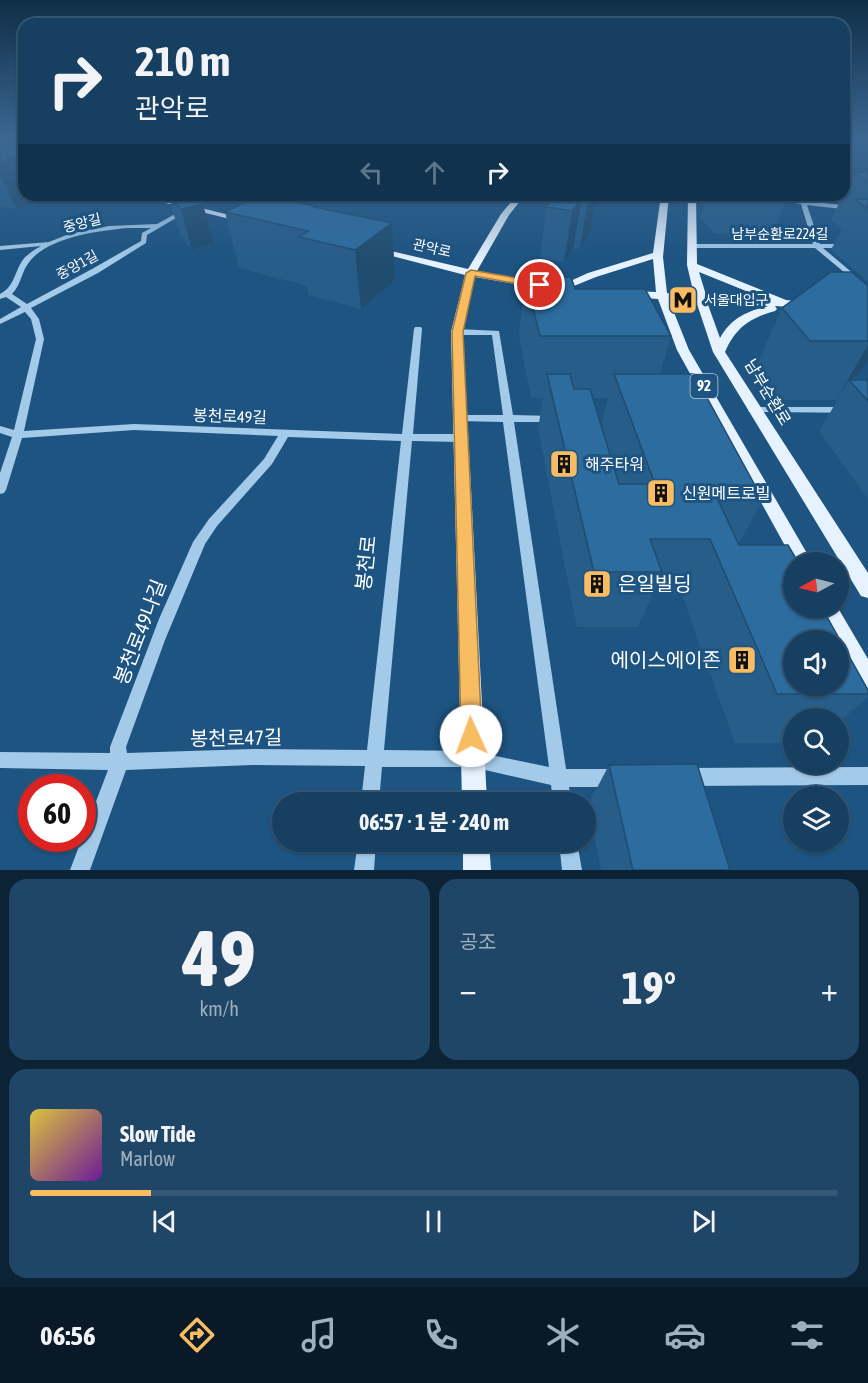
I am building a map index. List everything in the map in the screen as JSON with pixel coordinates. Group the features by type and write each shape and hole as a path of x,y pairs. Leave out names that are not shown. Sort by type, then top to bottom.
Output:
{"main road":[{"path":"164,201 262,224"},
{"path":"474,792 459,438 457,332 471,273 505,214 516,201"},
{"name":"92","path":"664,201 657,255 661,297 683,350 719,421 797,552"},
{"name":"남부순환로","path":"692,201 692,265 700,300 719,352 753,410 868,590"},
{"name":"관악로","path":"366,248 471,273 560,288"},
{"path":"560,288 657,255"},
{"path":"692,265 729,283 757,291 789,306"},
{"path":"560,288 578,293"},
{"path":"616,293 789,306 812,305"},
{"path":"719,352 726,333 739,322 756,313 789,306"},
{"path":"667,339 683,350"},
{"path":"834,618 868,680"},
{"path":"476,852 477,870"}],"street":[{"path":"803,201 817,246 868,290"},
{"path":"814,201 868,210"},
{"name":"중앙길","path":"4,296 17,284 29,256 56,242 101,230 138,225 158,226 191,207"},
{"name":"중앙1길","path":"0,322 95,272 144,242 144,234 158,226"},
{"path":"0,248 56,242"},
{"name":"남부순환로224길","path":"692,246 868,246"},
{"path":"0,490 18,435 40,339 35,319 26,307 4,296"},
{"name":"봉천로","path":"371,792 418,329"},
{"path":"457,332 496,333 561,792"},
{"path":"753,410 868,410"},
{"path":"459,418 565,419"},
{"name":"봉천로49길","path":"0,429 18,435 134,427 459,438"},
{"name":"봉천로49나길","path":"80,870 120,762 118,747 175,596 202,537 229,505 263,471 278,450 285,433"},
{"name":"봉천로47길","path":"0,760 120,762 252,757 472,759"},
{"path":"472,759 559,778 630,778"},
{"path":"666,777 868,776"},
{"path":"364,870 366,852"},
{"path":"569,852 572,870"}],"building":[{"path":"868,199 868,208 855,200"},
{"path":"174,201 202,201 203,204 181,209"},
{"path":"248,201 290,201 392,223 355,250 299,237 308,231 225,212"},
{"path":"551,201 580,201 572,211 546,207"},
{"path":"831,272 852,272 868,286 868,341 810,341 782,308"},
{"path":"525,277 571,277 575,289 645,289 671,336 540,336"},
{"path":"547,374 570,374 574,389 590,389 619,484 655,484 614,374 694,374 763,500 718,500 739,545 788,545 792,552 783,552 783,618 828,618 834,630 783,630 783,694 777,694 710,539 650,539 662,572 594,572"},
{"path":"849,380 868,380 868,401"},
{"path":"849,656 868,690 868,694 849,694"},
{"path":"697,764 730,870 633,870 609,765"}],"place":[{"name":"서울대입구","path":"683,300"},
{"name":"해주타워","path":"564,464"},
{"name":"신원메트로빌","path":"661,493"},
{"name":"은일빌딩","path":"597,584"},
{"name":"에이스에이존","path":"742,660"}],"route":[{"path":"471,736 457,332 471,273 540,285"}]}
